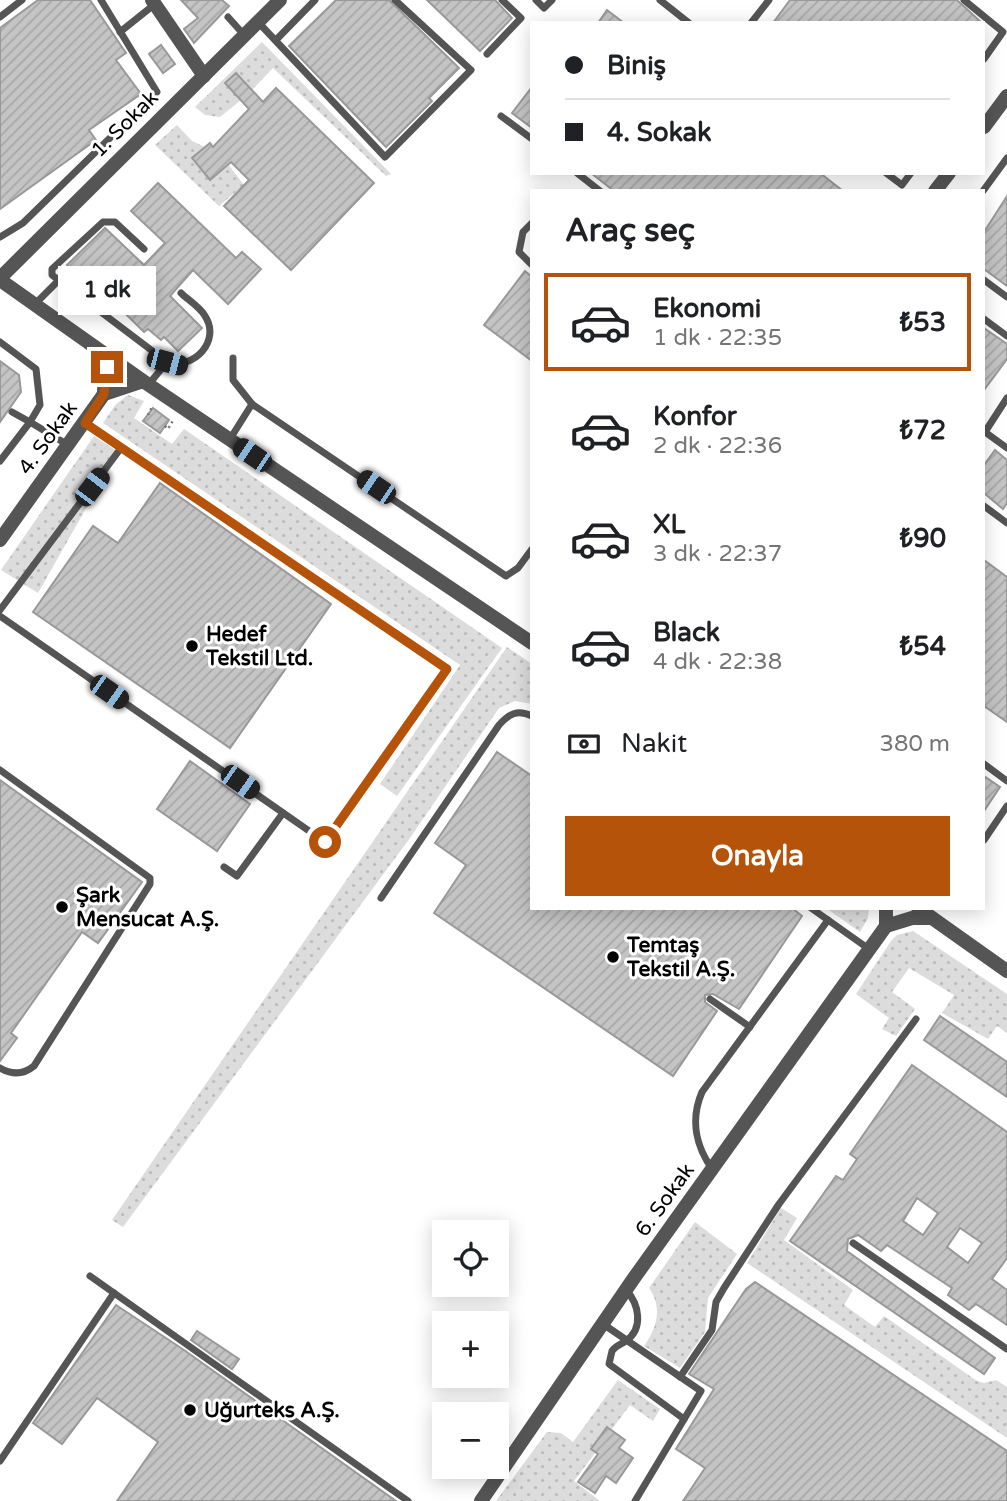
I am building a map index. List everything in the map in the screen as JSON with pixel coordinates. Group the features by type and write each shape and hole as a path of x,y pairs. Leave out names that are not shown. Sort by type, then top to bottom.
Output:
{"street":[{"name":"1. Sokak","path":"0,279 279,0"},
{"path":"154,2 204,76"},
{"path":"985,126 1007,96"},
{"path":"0,279 105,355 530,642"},
{"path":"105,355 104,394 146,383"},
{"name":"4. Sokak","path":"0,540 104,394"},
{"path":"886,910 886,926 935,913 1007,971"},
{"name":"6. Sokak","path":"481,1501 626,1290 886,926"}],"lane":[{"path":"0,17 22,0"},
{"path":"0,237 23,223 156,92 101,0"},
{"path":"276,40 315,0"},
{"path":"258,22 385,157 471,70 395,0"},
{"path":"487,54 521,18 502,0"},
{"path":"537,0 544,8 552,0"},
{"path":"660,0 686,21"},
{"path":"753,21 769,0"},
{"path":"964,0 1003,32 985,58"},
{"path":"120,32 154,2"},
{"path":"228,17 245,36"},
{"path":"500,116 530,138"},
{"path":"984,189 1007,158"},
{"path":"580,175 597,189"},
{"path":"889,175 902,185 910,175"},
{"path":"144,249 115,222 103,222 52,270 58,281 167,362 180,366 191,363 207,343 206,316 181,293"},
{"path":"530,226 519,243 519,251 530,263"},
{"path":"34,304 58,281"},
{"path":"985,281 1007,297"},
{"path":"985,321 1007,336"},
{"path":"0,342 36,369 40,405 0,461"},
{"path":"233,358 233,380 252,404 506,576 518,568 530,552"},
{"path":"146,383 167,362"},
{"path":"1007,398 985,432 1007,448"},
{"path":"230,439 252,404"},
{"path":"12,412 68,445"},
{"path":"0,616 325,842 447,669 85,423"},
{"path":"1,606 121,448"},
{"path":"985,507 1006,520"},
{"path":"381,898 499,725 509,715 518,711 530,715"},
{"path":"985,766 1007,781"},
{"path":"0,770 150,878 150,884 34,1066 26,1072 17,1073 0,1068"},
{"path":"985,839 1007,806"},
{"path":"224,867 237,876 283,813"},
{"path":"814,910 869,948"},
{"path":"713,1170 698,1148 698,1101 828,920"},
{"path":"710,999 750,1027"},
{"path":"680,1377 712,1330 716,1302 772,1215 916,1019"},
{"path":"853,1243 1007,1349"},
{"path":"90,1276 408,1501"},
{"path":"626,1290 637,1304 639,1318 627,1341 612,1351 609,1364 684,1419"},
{"path":"0,1461 114,1293"},
{"path":"603,1324 701,1391 635,1501"}],"path":[{"path":"148,415 151,407"},
{"path":"165,426 168,429 172,422"}],"shaded area":[{"path":"262,42 391,174 386,176 273,68 252,90 235,73 225,83 241,100 220,117 205,115 195,107"},
{"path":"177,125 192,141 205,147 192,158 210,179 228,164 244,185 219,206 155,145"},
{"path":"128,395 144,401 134,418 172,444 184,429 502,648 397,796 380,784 460,665 103,423 116,404"},
{"path":"94,436 118,452 38,593 1,570"},
{"path":"507,647 530,663 530,704 515,701 499,708 410,838 123,1227 112,1220"},
{"path":"829,910 869,910 868,918 860,932"},
{"path":"913,931 1007,994 1007,1033 997,1026 988,1039 942,1013 954,995 909,968 892,992 915,1009 896,1036 882,1029 889,1018 856,994 891,941 897,935"},
{"path":"781,1208 797,1218 784,1240 853,1290 844,1305 875,1327 884,1316 977,1381 984,1383 996,1380 1007,1387 1007,1438 747,1263"},
{"path":"695,1222 737,1254 708,1298 705,1332 680,1368 644,1346 657,1318 656,1303 649,1288"},
{"path":"618,1380 660,1409 653,1421 630,1405 612,1429 607,1426 591,1449 595,1453 574,1481 600,1501 496,1501 547,1432 561,1433 573,1442"}],"building":[{"path":"38,0 90,0 126,53 116,60 141,94 89,130 96,140 0,209 0,28"},
{"path":"181,0 222,0 229,6 194,43 184,29 198,18"},
{"path":"336,0 389,0 459,68 429,98 432,101 386,147 289,46"},
{"path":"427,0 495,0 512,18 480,51"},
{"path":"790,0 957,0 980,21 774,21"},
{"path":"607,10 621,21 599,21"},
{"path":"161,45 175,64 163,73 149,54"},
{"path":"236,73 263,102 276,88 374,183 291,270 224,206 249,180 231,162 210,180 192,158 210,143 213,147 249,109 225,83"},
{"path":"530,90 530,126 512,113"},
{"path":"594,175 823,175 840,189 611,189"},
{"path":"158,183 236,258 242,252 261,269 228,304 193,270 170,296 202,328 178,351 164,337 161,340 148,329 144,332 93,282 90,286 67,265 105,228 144,265 165,243 131,211"},
{"path":"1007,196 1007,286 985,270 985,230"},
{"path":"525,271 530,275 530,360 484,325"},
{"path":"985,329 1007,344 1007,359 985,389"},
{"path":"0,361 19,375 21,392 0,422"},
{"path":"153,408 169,420 160,433 143,421"},
{"path":"995,450 1007,460 1007,503 1003,509 985,494 985,464"},
{"name":"Hedef Tekstil Ltd.","path":"160,483 331,604 230,748 33,612 93,526 118,543"},
{"path":"985,561 1007,577 1007,722 985,707"},
{"name":"Temtaş Tekstil A.Ş.","path":"497,752 530,775 530,910 794,910 802,916 739,1009 713,994 705,995 705,1002 717,1011 673,1076 434,913 466,865 435,843"},
{"path":"190,761 250,804 217,851 157,809"},
{"path":"985,777 1000,787 985,810"},
{"name":"Şark Mensucat A.Ş.","path":"0,780 142,882 98,943 82,932 11,1033 17,1038 0,1061"},
{"path":"940,1016 1007,1062 1007,1097 924,1040"},
{"path":"912,1065 1007,1132 1007,1258 992,1279 1007,1290 1007,1325 976,1304 969,1310 948,1295 952,1288 887,1245 881,1251 858,1235 848,1239 847,1251 995,1358 984,1374 790,1241 836,1176 843,1180 857,1159 850,1154","holes":["917,1198 938,1213 923,1235 903,1221","960,1228 982,1243 968,1263 947,1247"]},
{"path":"755,1282 1007,1451 1007,1501 683,1501 705,1468 676,1449 714,1389 689,1374 746,1289"},
{"name":"Uğurteks A.Ş.","path":"116,1305 184,1350 396,1501 117,1501 158,1442 97,1398 62,1444 33,1423"},
{"path":"197,1331 239,1359 232,1369 191,1340"},
{"path":"607,1427 625,1440 619,1448 633,1458 616,1483 606,1476 595,1493 578,1482 598,1454 591,1449"}],"place":[{"name":"Hedef Tekstil Ltd.","path":"192,646"},
{"name":"Şark Mensucat A.Ş.","path":"62,907"},
{"name":"Temtaş Tekstil A.Ş.","path":"613,957"},
{"name":"Uğurteks A.Ş.","path":"190,1410"}],"route":[{"path":"107,367 104,394 85,423 447,669 325,842"}]}
